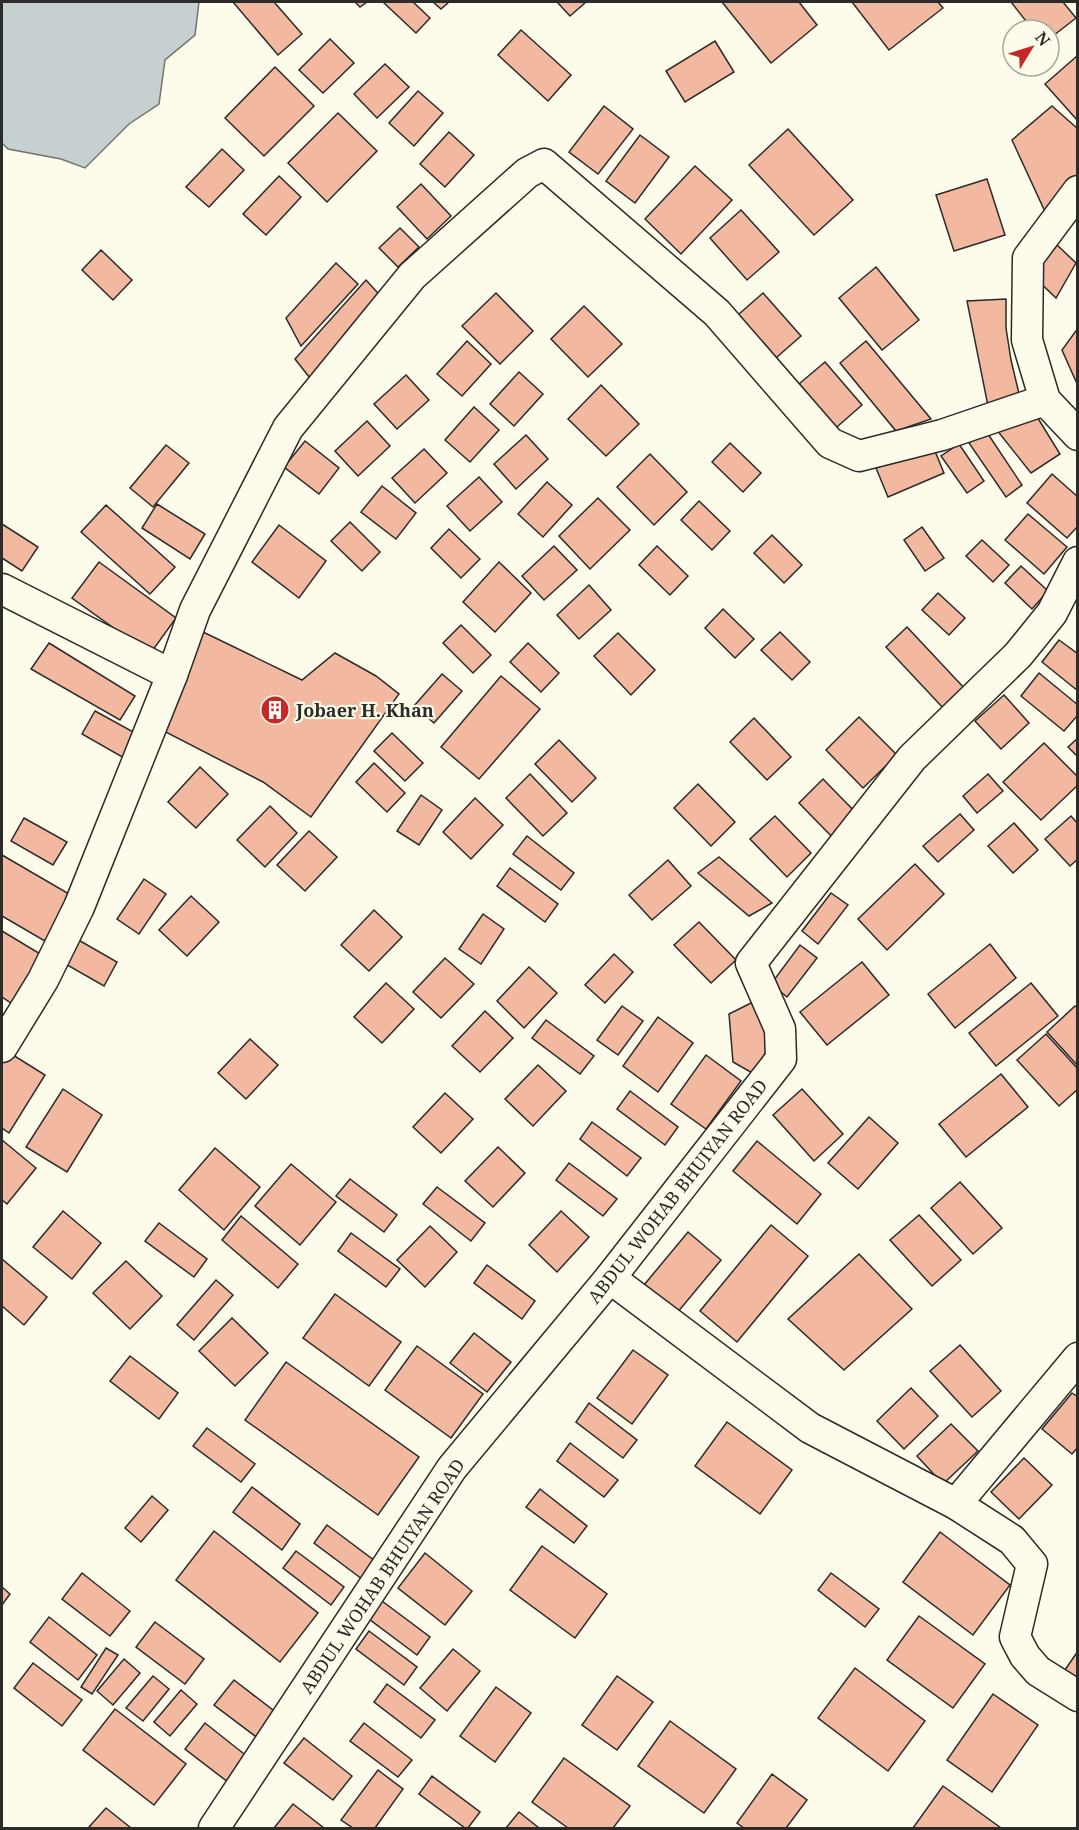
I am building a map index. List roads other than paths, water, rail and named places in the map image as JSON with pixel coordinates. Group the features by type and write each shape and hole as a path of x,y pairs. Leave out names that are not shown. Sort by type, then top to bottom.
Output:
{"street":[{"path":"2,1047 43,980 79,907 172,675 195,610 288,428 412,276 527,173 544,164 717,312 830,443 859,456 942,435 1045,400"},
{"path":"1077,191 1028,258 1027,340 1045,400 1077,435"},
{"name":"ABDUL WOHAB BHUIYAN ROAD","path":"214,1828 452,1468 610,1278 781,1059 780,1029 751,963 912,758 1018,655 1052,613 1077,562"},
{"path":"2,589 172,675"},
{"path":"610,1278 810,1428 956,1504 1012,1540 1032,1564 1015,1637 1024,1656 1038,1671 1077,1696"},
{"path":"956,1504 1077,1358"}],"place":[{"name":"Jobaer H. Khan","path":"275,710"}]}
